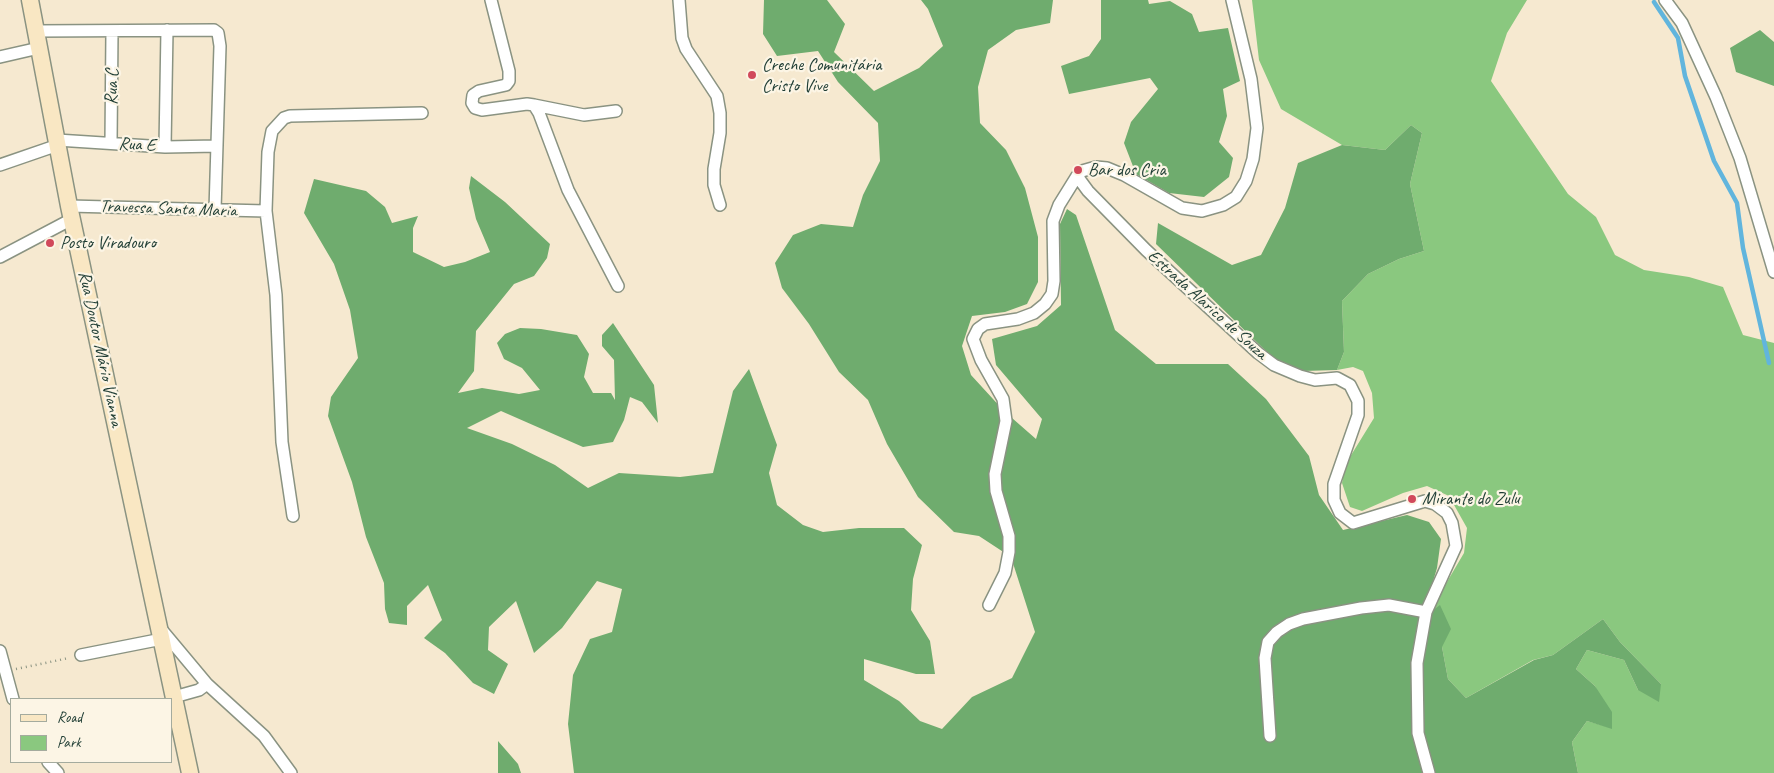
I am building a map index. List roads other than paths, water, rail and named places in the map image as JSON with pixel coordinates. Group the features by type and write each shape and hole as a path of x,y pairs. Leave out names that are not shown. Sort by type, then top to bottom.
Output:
{"main road":[{"name":"Rua Doutor Mário Vianna","path":"30,0 71,212 190,773"}],"street":[{"path":"491,0 509,71 509,81 506,85 479,91 473,95 472,103 476,108 482,110 527,104 584,115 616,112"},
{"path":"679,0 682,38 686,49 717,96 720,113 720,134 714,169 714,185 720,205"},
{"path":"989,605 1005,573 1009,552 1009,536 996,491 995,474 1006,421 1003,399 980,360 973,339 978,329 985,324 1018,319 1034,313 1045,304 1052,294 1054,281 1053,221 1058,205 1082,171 1096,166 1107,168 1124,175 1182,208 1202,210 1223,205 1236,197 1246,181 1253,159 1257,128 1252,87 1232,0"},
{"path":"1665,0 1682,23 1716,96 1740,158 1774,272"},
{"path":"36,30 112,31 193,28 214,30 220,40 215,210"},
{"path":"166,147 167,30"},
{"name":"Rua C","path":"112,31 112,143"},
{"path":"0,57 39,48"},
{"path":"534,105 540,113 568,190 618,286"},
{"path":"293,516 282,442 279,348 266,211 268,152 272,130 284,118 290,116 422,113"},
{"path":"0,165 57,142"},
{"name":"Rua E","path":"57,142 112,143 166,147 216,146"},
{"name":"Estrada Alarico de Souza","path":"1077,176 1088,191 1146,250 1258,353 1274,365 1300,376 1315,380 1337,378 1350,385 1358,401 1358,415 1334,484 1334,500 1340,513 1352,523 1425,501 1435,504 1447,513 1452,523 1456,546 1426,612 1417,663 1418,733 1429,773"},
{"name":"Travessa Santa Maria","path":"71,212 266,211"},
{"path":"0,258 71,212"},
{"path":"1270,736 1264,658 1268,642 1277,632 1289,624 1303,619 1361,608 1389,605 1426,612"},
{"path":"81,656 161,634 207,684 264,736 291,773"},
{"path":"0,651 2,672 13,698"},
{"path":"174,697 199,690 207,684"},
{"path":"49,763 58,773"}],"waterway":[{"path":"1654,2 1678,38 1685,76 1714,161 1737,203 1743,248 1769,363"}],"place":[{"name":"Creche Comunitária Cristo Vive","path":"752,75"},
{"name":"Bar dos Cria","path":"1078,170"},
{"name":"Posto Viradouro","path":"50,243"},
{"name":"Mirante do Zulu","path":"1412,499"}]}
